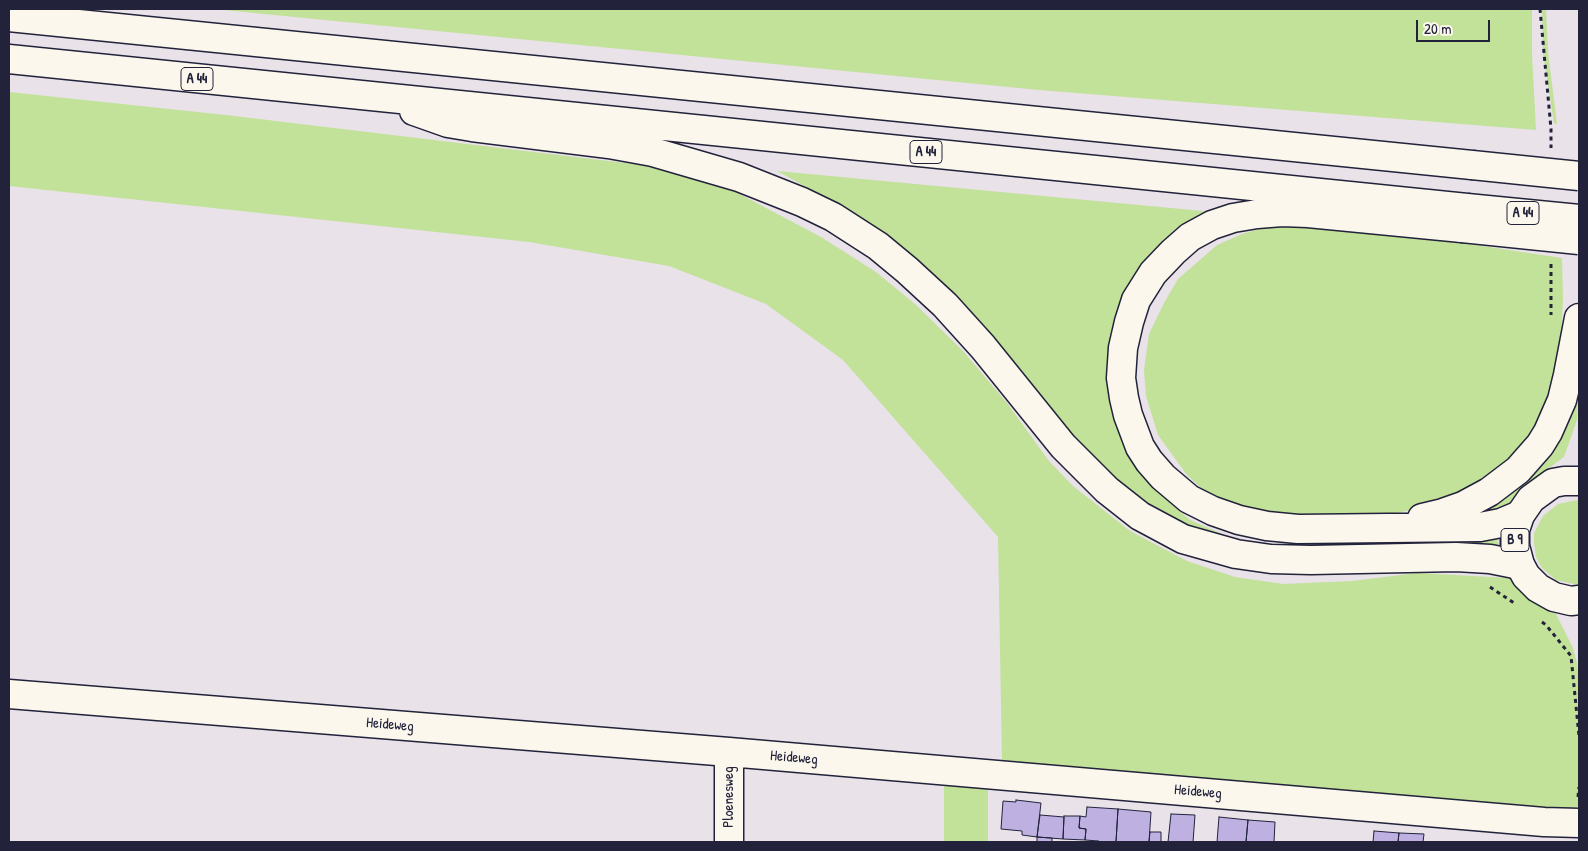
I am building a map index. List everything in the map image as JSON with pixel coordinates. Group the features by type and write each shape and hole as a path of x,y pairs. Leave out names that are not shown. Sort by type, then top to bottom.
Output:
{"main road":[{"path":"9,17 1579,176"},
{"name":"A 44","path":"9,59 386,98 1464,218 1579,219"},
{"path":"386,98 426,116 448,123 609,144 674,157 739,177 802,202 832,217 878,246 940,299 983,347 1063,446 1107,490 1140,516 1183,539 1236,554 1290,560 1480,558 1520,565"},
{"path":"1520,515 1501,523 1480,527 1344,529 1283,528 1254,524 1214,511 1189,499 1163,476 1149,461 1140,447 1128,415 1121,378 1125,337 1132,310 1141,291 1153,273 1190,237 1222,221 1233,218 1257,214 1303,213 1464,218 1579,240"},
{"path":"1344,529 1399,523 1443,513 1463,506 1489,492 1518,470 1540,445 1558,412 1568,376 1579,318"},
{"name":"B 9","path":"1579,481 1564,481 1545,488 1531,500 1520,515 1515,530 1515,546 1520,565 1526,576 1538,588 1554,597 1570,601 1579,600"},
{"name":"Heideweg","path":"9,694 729,752 1534,821 1579,823"},
{"name":"Ploenesweg","path":"729,752 729,842"}],"path":[{"path":"1540,9 1551,148"},
{"path":"1551,254 1551,322"},
{"path":"1480,558 1484,583 1515,604"},
{"path":"1539,620 1546,625 1571,656 1579,736"}],"green space":[{"path":"213,9 1532,9 1536,130 1039,90"},
{"path":"1542,9 1546,9 1548,52 1557,124 1554,123 1543,54"},
{"path":"9,92 226,115 642,165 730,189 821,237 876,272 915,304 963,351 1007,403 1049,461 1073,486 1130,531 1187,561 1235,577 1283,584 1352,581 1417,573 1510,578 1518,581 1554,610 1573,648 1579,678 1579,806 1568,810 1552,811 1002,763 998,537 843,360 766,304 669,266 529,242 9,186"},
{"path":"777,171 1235,214 1188,225 1156,249 1142,269 1124,313 1140,462 1164,498 1190,520 1243,543 1289,548 1205,546 1113,486 926,268 859,216"},
{"path":"1316,225 1416,236 1562,258 1561,346 1553,391 1542,418 1526,446 1493,478 1436,505 1371,518 1288,519 1228,504 1201,488 1187,475 1158,435 1146,396 1144,370 1149,334 1178,279 1217,245 1242,234 1270,226"},
{"path":"1574,396 1578,397 1577,420 1564,457 1505,508 1462,525"},
{"path":"1579,501 1578,585 1556,580 1542,568 1536,557 1534,543 1534,533 1543,516 1558,504"},
{"path":"1496,536 1501,553 1289,548"},
{"path":"944,781 988,785 988,842 944,842"}],"building":[{"path":"1016,800 1041,803 1037,837 1022,835 1022,831 1001,829 1003,801 1016,802"},
{"path":"1087,807 1118,809 1116,842 1085,840 1086,829 1079,828 1080,816 1086,817"},
{"path":"1118,809 1151,812 1149,842 1116,842"},
{"path":"1171,814 1195,815 1193,842 1168,842"},
{"path":"1040,815 1064,817 1063,839 1037,837"},
{"path":"1064,816 1080,816 1079,828 1086,829 1085,840 1063,839"},
{"path":"1219,817 1248,820 1246,842 1217,842"},
{"path":"1248,820 1275,822 1274,842 1246,842"},
{"path":"1374,831 1399,833 1398,842 1373,842"},
{"path":"1150,832 1161,832 1161,842 1149,842"},
{"path":"1399,833 1424,834 1423,842 1398,842"},
{"path":"1037,837 1052,838 1052,842 1037,842"}]}
